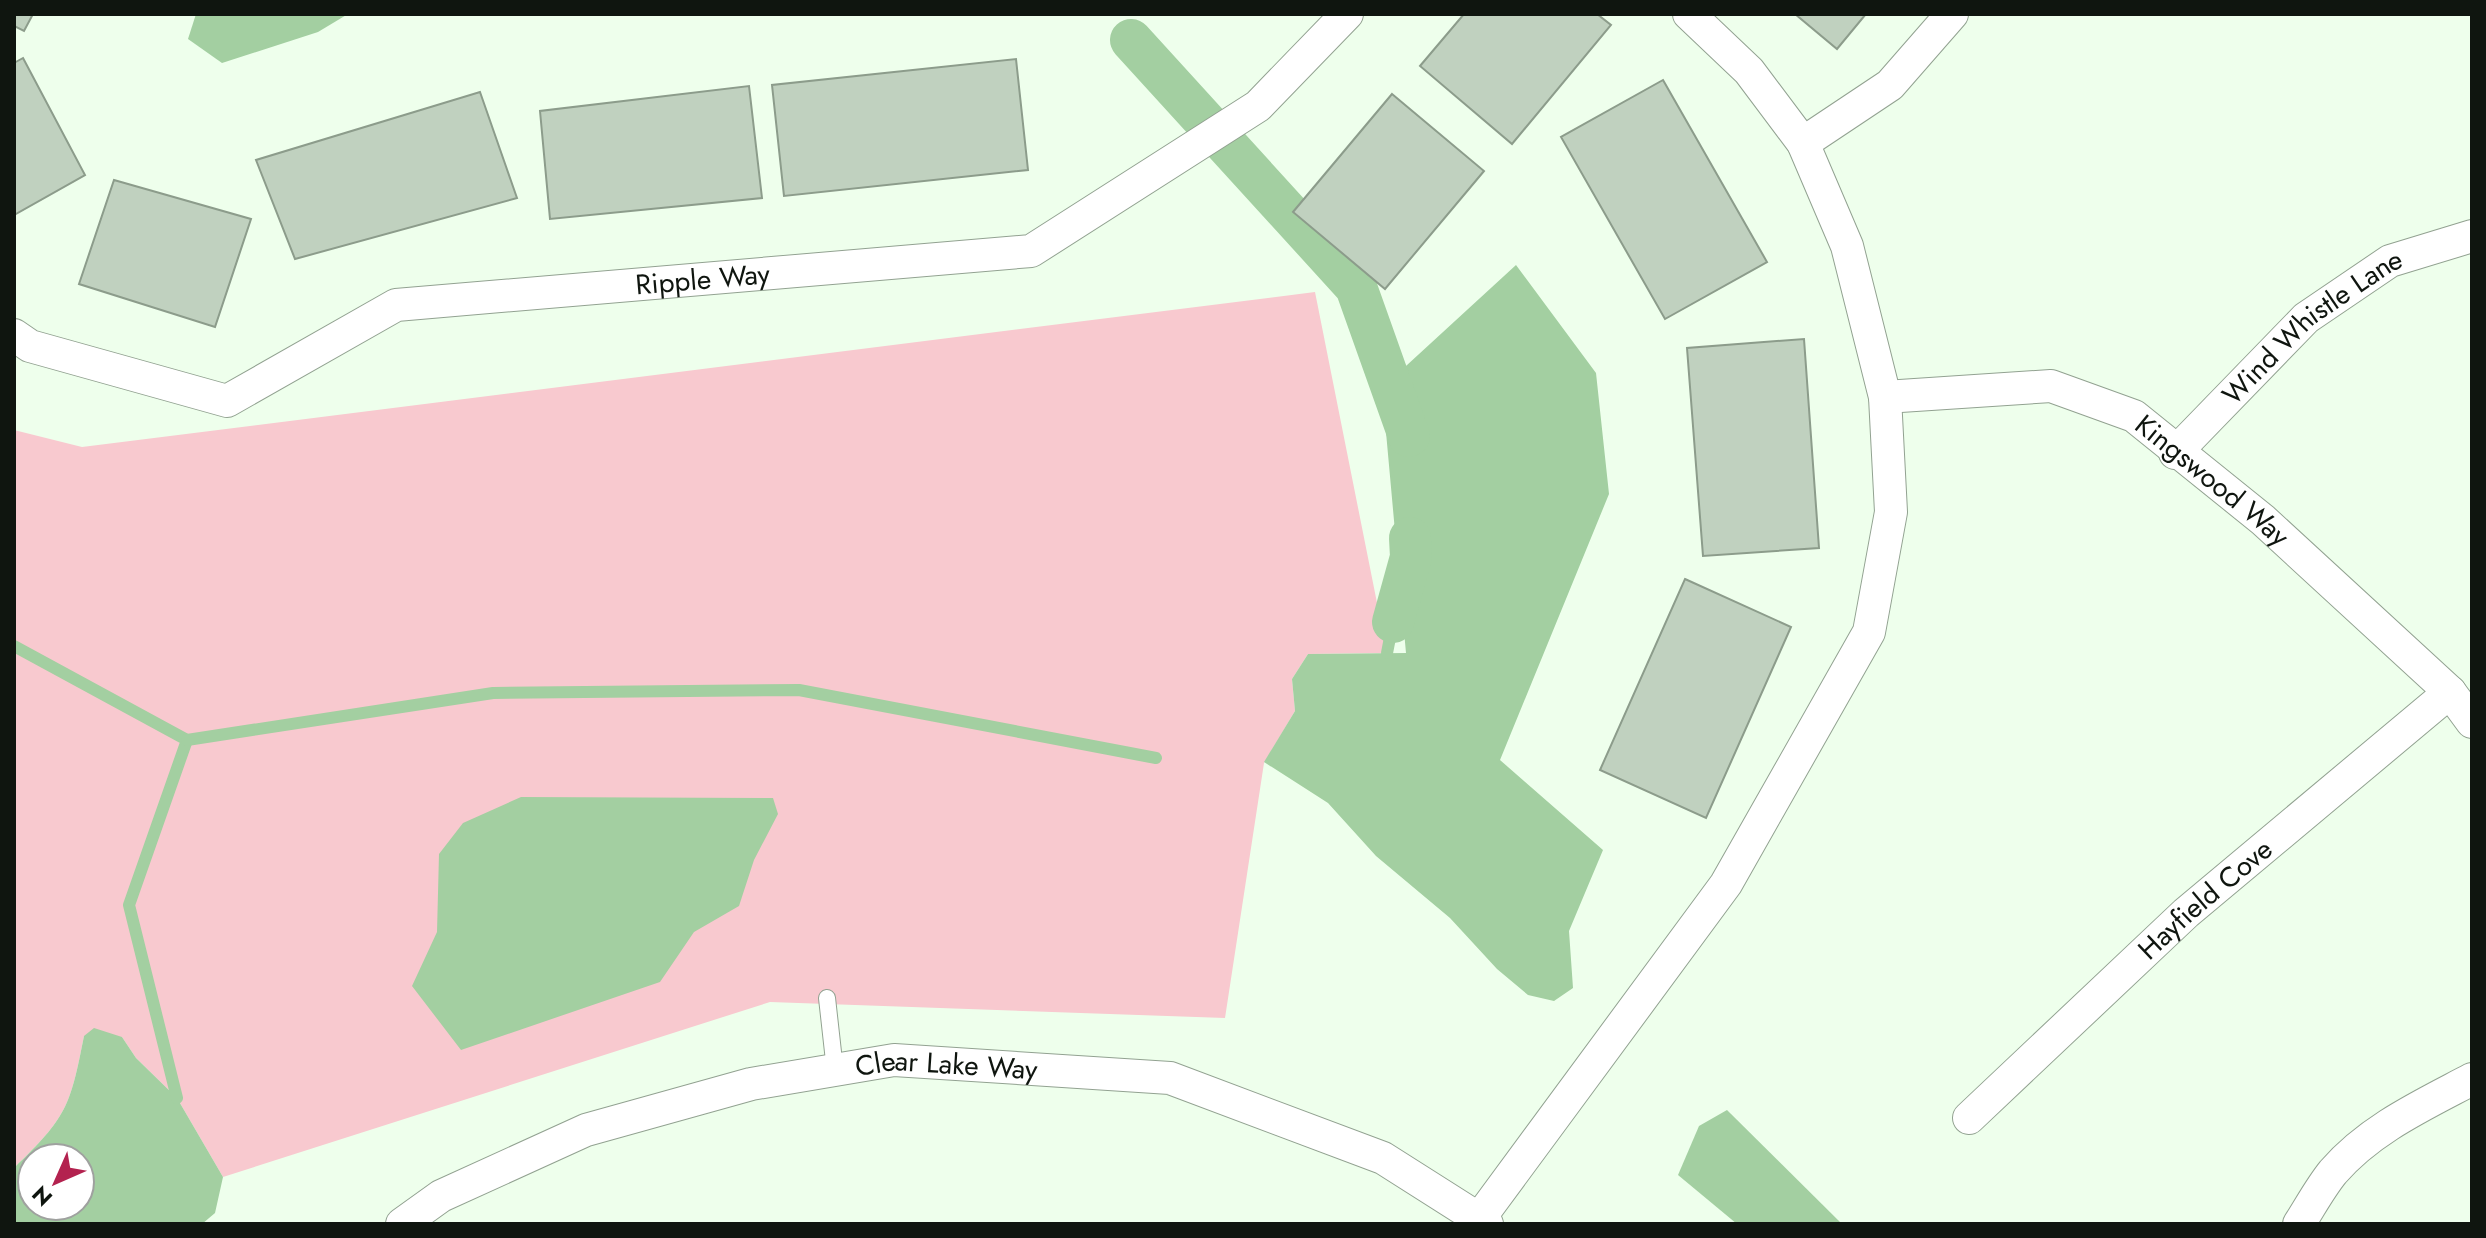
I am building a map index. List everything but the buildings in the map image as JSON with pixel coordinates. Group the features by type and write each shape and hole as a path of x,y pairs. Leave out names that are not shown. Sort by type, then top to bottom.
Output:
{"street":[{"name":"Ripple Way","path":"14,335 30,346 227,401 396,305 1031,251 1258,106 1347,14"},
{"path":"1483,1222 1726,884 1869,632 1891,512 1885,397 1847,246 1803,143 1749,71 1689,14"},
{"path":"1803,143 1890,85 1952,14"},
{"name":"Wind Whistle Lane","path":"2175,453 2306,318 2390,261 2472,236"},
{"name":"Kingswood Way","path":"1885,397 2051,386 2134,416 2175,453 2263,520 2450,692 2472,722"},
{"name":"Hayfield Cove","path":"1969,1118 2186,913 2450,692"},
{"name":"Clear Lake Way","path":"402,1224 441,1196 586,1130 751,1084 894,1060 1170,1078 1383,1158 1483,1222"},
{"path":"2299,1224 2333,1172 2370,1139 2408,1113 2472,1079"}],"lane":[{"path":"827,998 835,1070"}],"shaded area":[{"path":"196,14 348,14 318,32 222,63 188,39"},
{"path":"1516,265 1596,373 1609,494 1500,760 1603,850 1569,931 1573,988 1554,1001 1528,995 1497,969 1450,918 1376,856 1328,803 1264,762 1295,711 1292,679 1308,654 1406,653 1382,388"},
{"path":"1315,292 1387,653 1308,654 1292,679 1295,711 1264,763 1225,1018 770,1002 223,1177 177,1098 136,1058 122,1037 84,1036 75,1079 64,1110 39,1142 16,1142 14,1168 14,430 82,447"},
{"path":"521,797 773,798 778,814 754,860 739,906 694,932 660,982 461,1050 412,986 437,932 439,854 463,823"},
{"path":"94,1028 122,1037 136,1058 177,1098 223,1177 215,1213 202,1224 14,1224 16,1166 16,1222 96,1222 96,1142 39,1142 64,1110 75,1079 84,1036"},
{"path":"1727,1110 1842,1224 1737,1224 1678,1175 1699,1126"}],"waterway":[{"path":"1131,40 1356,287 1409,436"},
{"path":"1393,622 1411,557 1410,538"},
{"path":"1387,653 1393,622"},
{"path":"14,646 187,740 129,905 177,1098"},
{"path":"187,740 493,693 799,690 1156,758"}]}
